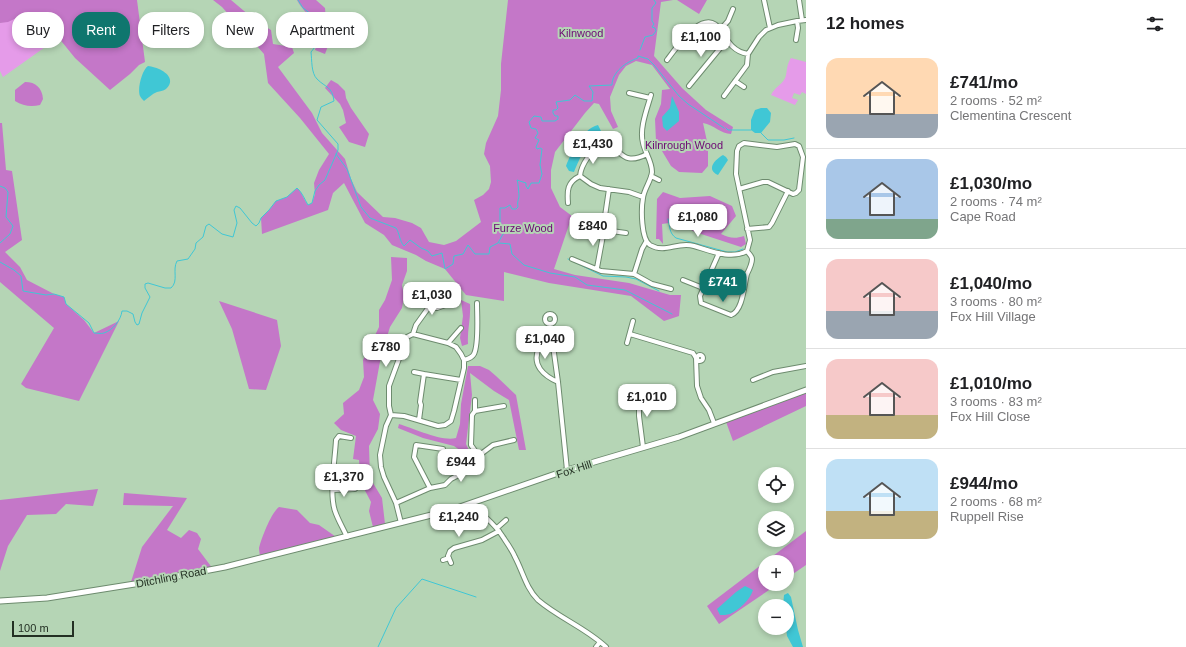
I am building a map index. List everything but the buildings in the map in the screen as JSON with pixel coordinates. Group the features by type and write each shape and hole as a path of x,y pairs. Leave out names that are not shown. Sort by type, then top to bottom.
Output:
{"main road":[{"name":"Fox Hill","path":"339,539 472,503 567,470 679,436 806,390"},
{"name":"Ditchling Road","path":"0,601 47,598 141,583 225,567 339,539"}],"street":[{"path":"764,0 770,28"},
{"path":"724,96 747,65 748,54 759,37 766,30 804,20 799,0"},
{"path":"720,30 728,21 733,9"},
{"path":"796,21 798,28 796,40"},
{"path":"667,60 690,31 706,22 713,23 720,30 726,41 737,51 748,54"},
{"path":"689,86 726,41"},
{"path":"735,81 744,87"},
{"path":"628,93 651,97 642,135 643,143 651,163 651,176 643,198 642,216 644,237 646,242 661,249 688,244 731,255 741,254 747,251 750,240 745,220 736,174 737,151 739,146 744,143 777,147 795,144 799,146 805,156 798,192 793,194 768,182 739,189"},
{"path":"580,176 580,170 596,147 602,144 607,144 624,158 636,159 647,154"},
{"path":"580,176 591,184 600,188 629,192 643,198"},
{"path":"568,203 569,186 573,179 580,176"},
{"path":"651,176 659,180"},
{"path":"604,223 609,189"},
{"path":"747,229 769,227 788,192"},
{"path":"586,228 626,233"},
{"path":"597,268 604,230"},
{"path":"634,274 642,249 646,242"},
{"path":"719,253 700,296 701,303 731,315 734,314 743,296 747,275 752,261 752,257 747,251"},
{"path":"572,259 597,268 601,271 634,274 652,284 671,289"},
{"path":"682,280 703,288"},
{"path":"413,334 416,325 429,307 437,308 451,302"},
{"path":"464,360 470,359 474,354 477,333 477,303"},
{"path":"627,343 633,321"},
{"path":"550,324 558,382 567,470"},
{"path":"448,343 461,328"},
{"path":"391,415 404,416 438,426 445,425 451,420 461,380 464,360 456,347 448,343 413,334 407,337 389,386 389,406 391,415 384,433 380,455 381,467 396,503 400,523"},
{"path":"630,334 700,354 697,355 697,386 701,398 709,410 714,423"},
{"path":"552,335 543,340 538,351 537,360 539,368 547,378 558,382"},
{"path":"693,353 698,361"},
{"path":"753,380 773,372 806,366"},
{"path":"414,372 461,380"},
{"path":"419,420 424,374"},
{"path":"638,390 639,416 643,447"},
{"path":"475,400 472,415 471,444 478,455"},
{"path":"474,411 504,406"},
{"path":"347,536 338,521 334,510 333,490 336,440 339,436 351,438"},
{"path":"396,503 430,488 445,485 451,479 470,469 473,460 493,445 514,440"},
{"path":"430,488 414,457 416,444 443,449"},
{"path":"333,490 355,489"},
{"path":"472,503 498,529 515,557 527,585 533,594 547,606 606,647"},
{"path":"451,563 449,558 450,551 454,548 482,540 498,529 506,520"},
{"path":"443,560 449,558"},
{"path":"596,647 600,642"}],"shaded area":[{"path":"12,19 12,48 44,48 3,77 0,71 0,23"},
{"path":"791,58 806,62 806,94 802,92 800,95 794,93 792,98 798,100 795,105 771,95 784,80"}],"green space":[{"path":"0,0 137,0 139,12 138,48 143,48 145,62 139,65 110,90 75,58 64,44 64,12 12,12 12,20 0,23"},
{"path":"213,0 231,0 245,12 226,12"},
{"path":"297,0 316,0 325,8 325,12 306,12"},
{"path":"508,0 673,0 661,2 654,56 682,88 706,110 733,127 731,134 724,133 703,123 708,146 708,166 702,173 679,172 671,166 656,141 655,119 661,104 662,90 670,89 652,65 636,61 626,66 619,75 610,97 611,111 618,127 613,129 599,104 594,103 555,152 551,170 551,188 560,207 572,216 554,269 575,275 629,283 670,295 681,295 679,316 664,321 631,296 549,283 504,272 504,301 466,295 445,269 392,245 384,235 365,223 344,183 333,193 328,210 262,234 261,218 276,201 287,197 297,188 308,205 312,203 315,194 314,183 319,170 329,154 300,118 268,83 264,54 259,48 268,48 268,28 271,30 273,44 276,44 276,48 292,48 294,53 278,67 312,113 322,133 345,159 357,192 383,217 395,218 412,223 421,228 429,242 444,245 456,241 481,222 474,200 483,195 489,189 491,182 490,166 484,154 486,143 498,116 501,90 501,64"},
{"path":"677,0 707,0 699,14"},
{"path":"316,48 327,48 325,54 315,50"},
{"path":"331,80 345,91 346,98 351,108 369,134 365,147 349,142 339,127 346,123 340,104 325,88"},
{"path":"25,82 35,84 40,89 43,99 40,105 27,106 15,101 15,90"},
{"path":"0,123 2,123 6,170 12,171 22,240 5,252 20,267 27,280 54,294 64,297 66,304 84,320 94,333 119,321 79,401 26,388 21,384 54,328 0,282"},
{"path":"663,192 680,198 710,196 732,206 736,216 721,234 732,238 744,236 746,244 741,247 695,232 676,222 662,224 663,244 659,239 656,239 657,199"},
{"path":"391,257 407,258 407,271 402,285 404,296 402,308 390,327 381,356 373,400 380,414 378,429 369,446 370,478 382,498 385,524 373,527 369,511 371,502 361,483 359,460 353,459 356,436 341,430 334,423 344,414 343,403 359,390 364,377 363,360 379,327 379,310 385,300 392,280"},
{"path":"461,300 470,304 468,344 462,346 460,338 463,316"},
{"path":"219,301 277,320 281,346 266,390 249,389 232,329"},
{"path":"468,366 480,366 489,370 516,395 526,450 519,450 509,400 470,373 472,395 466,444 472,457 468,461 461,451 454,446 423,438 398,428 399,424 443,438 456,438 460,424 461,404"},
{"path":"806,390 806,406 733,441 725,419"},
{"path":"98,489 93,506 66,504 56,514 27,515 8,546 0,571 0,500"},
{"path":"124,493 187,498 167,530 181,538 189,530 197,533 201,539 198,549 213,569 130,585 142,547 173,506 123,505"},
{"path":"279,507 297,510 310,523 319,525 339,539 260,558 259,548 262,538 270,520"},
{"path":"806,531 806,565 794,573 794,555 774,555 785,547 794,547 794,540"},
{"path":"758,567 758,591 768,591 719,624 707,606"}],"water":[{"path":"148,66 162,70 169,76 170,80 166,89 155,93 144,101 139,93 140,84 142,75"},
{"path":"672,96 679,112 679,121 667,131 663,127 662,117 670,108"},
{"path":"767,108 771,113 770,122 761,133 755,133 751,130 751,120 755,110"},
{"path":"598,125 603,135 597,137 588,145 574,172 569,171 566,166 578,142 587,131"},
{"path":"723,155 728,160 718,175 714,173 712,167 717,159"},
{"path":"745,586 753,590 747,601 733,612 720,615 717,609"},
{"path":"788,593 791,599 784,599 784,595"},
{"path":"794,611 803,647 793,647 787,636 794,635"}],"waterway":[{"path":"0,262 21,276 23,291 46,295 54,294 64,297 66,304 89,323 94,333 103,333 110,330 116,324 122,311 127,311 133,314 135,322 137,325 139,324 142,313 150,297 145,288 145,284 148,283 165,288 171,288 175,282 175,268 177,261 188,259 195,249 196,243 203,237 206,226 209,224 222,234 233,237 237,223 234,210 236,206 240,208 256,226 276,201 287,197 297,188 308,205 312,203 315,191 325,180 338,150 338,144 317,120 321,107 334,101 332,92 315,76 312,66 311,52 319,42 316,23 311,14 303,8 298,0"},
{"path":"640,50 645,37 653,35 656,31 655,28 652,27 654,24 652,21 652,8 656,3 654,0"},
{"path":"336,154 347,169 361,207 370,218 396,228 404,246 410,240 428,251 432,256 442,253 445,269 453,264 454,256 463,254 468,245 475,254 489,254 490,247 498,243 503,234 507,232 501,232 499,230 503,227 500,222 500,208 505,208 510,205 512,209 516,209 518,207 519,196 517,180 526,183 528,189 531,183 539,183 542,174 540,165 542,149 537,149 536,147 539,140 535,138 538,133 536,129 531,128 529,122 534,116 541,117 542,121 555,121 558,119 558,116 555,116 553,113 553,110 558,108 556,102 570,100 575,95 584,101 592,101 593,92 589,86 612,85 614,76 620,68 638,58 638,56 648,59 679,96 688,104 724,128"},
{"path":"726,128 728,130 751,130"},
{"path":"761,133 768,140 784,140 794,138"},
{"path":"0,186 5,188 8,192 6,217 13,226 10,234 0,243"},
{"path":"668,219 671,232 676,238 727,252 735,252 743,249"},
{"path":"499,243 510,244 512,254 524,265 550,273 575,277 587,285 625,290 672,314"},
{"path":"568,259 603,276 636,279 659,291"},
{"path":"378,647 396,608 422,579 476,597"}],"park label":[{"name":"Kilnwood","path":"581,33"},
{"name":"Kilnrough Wood","path":"684,145"},
{"name":"Furze Wood","path":"523,228"}]}
